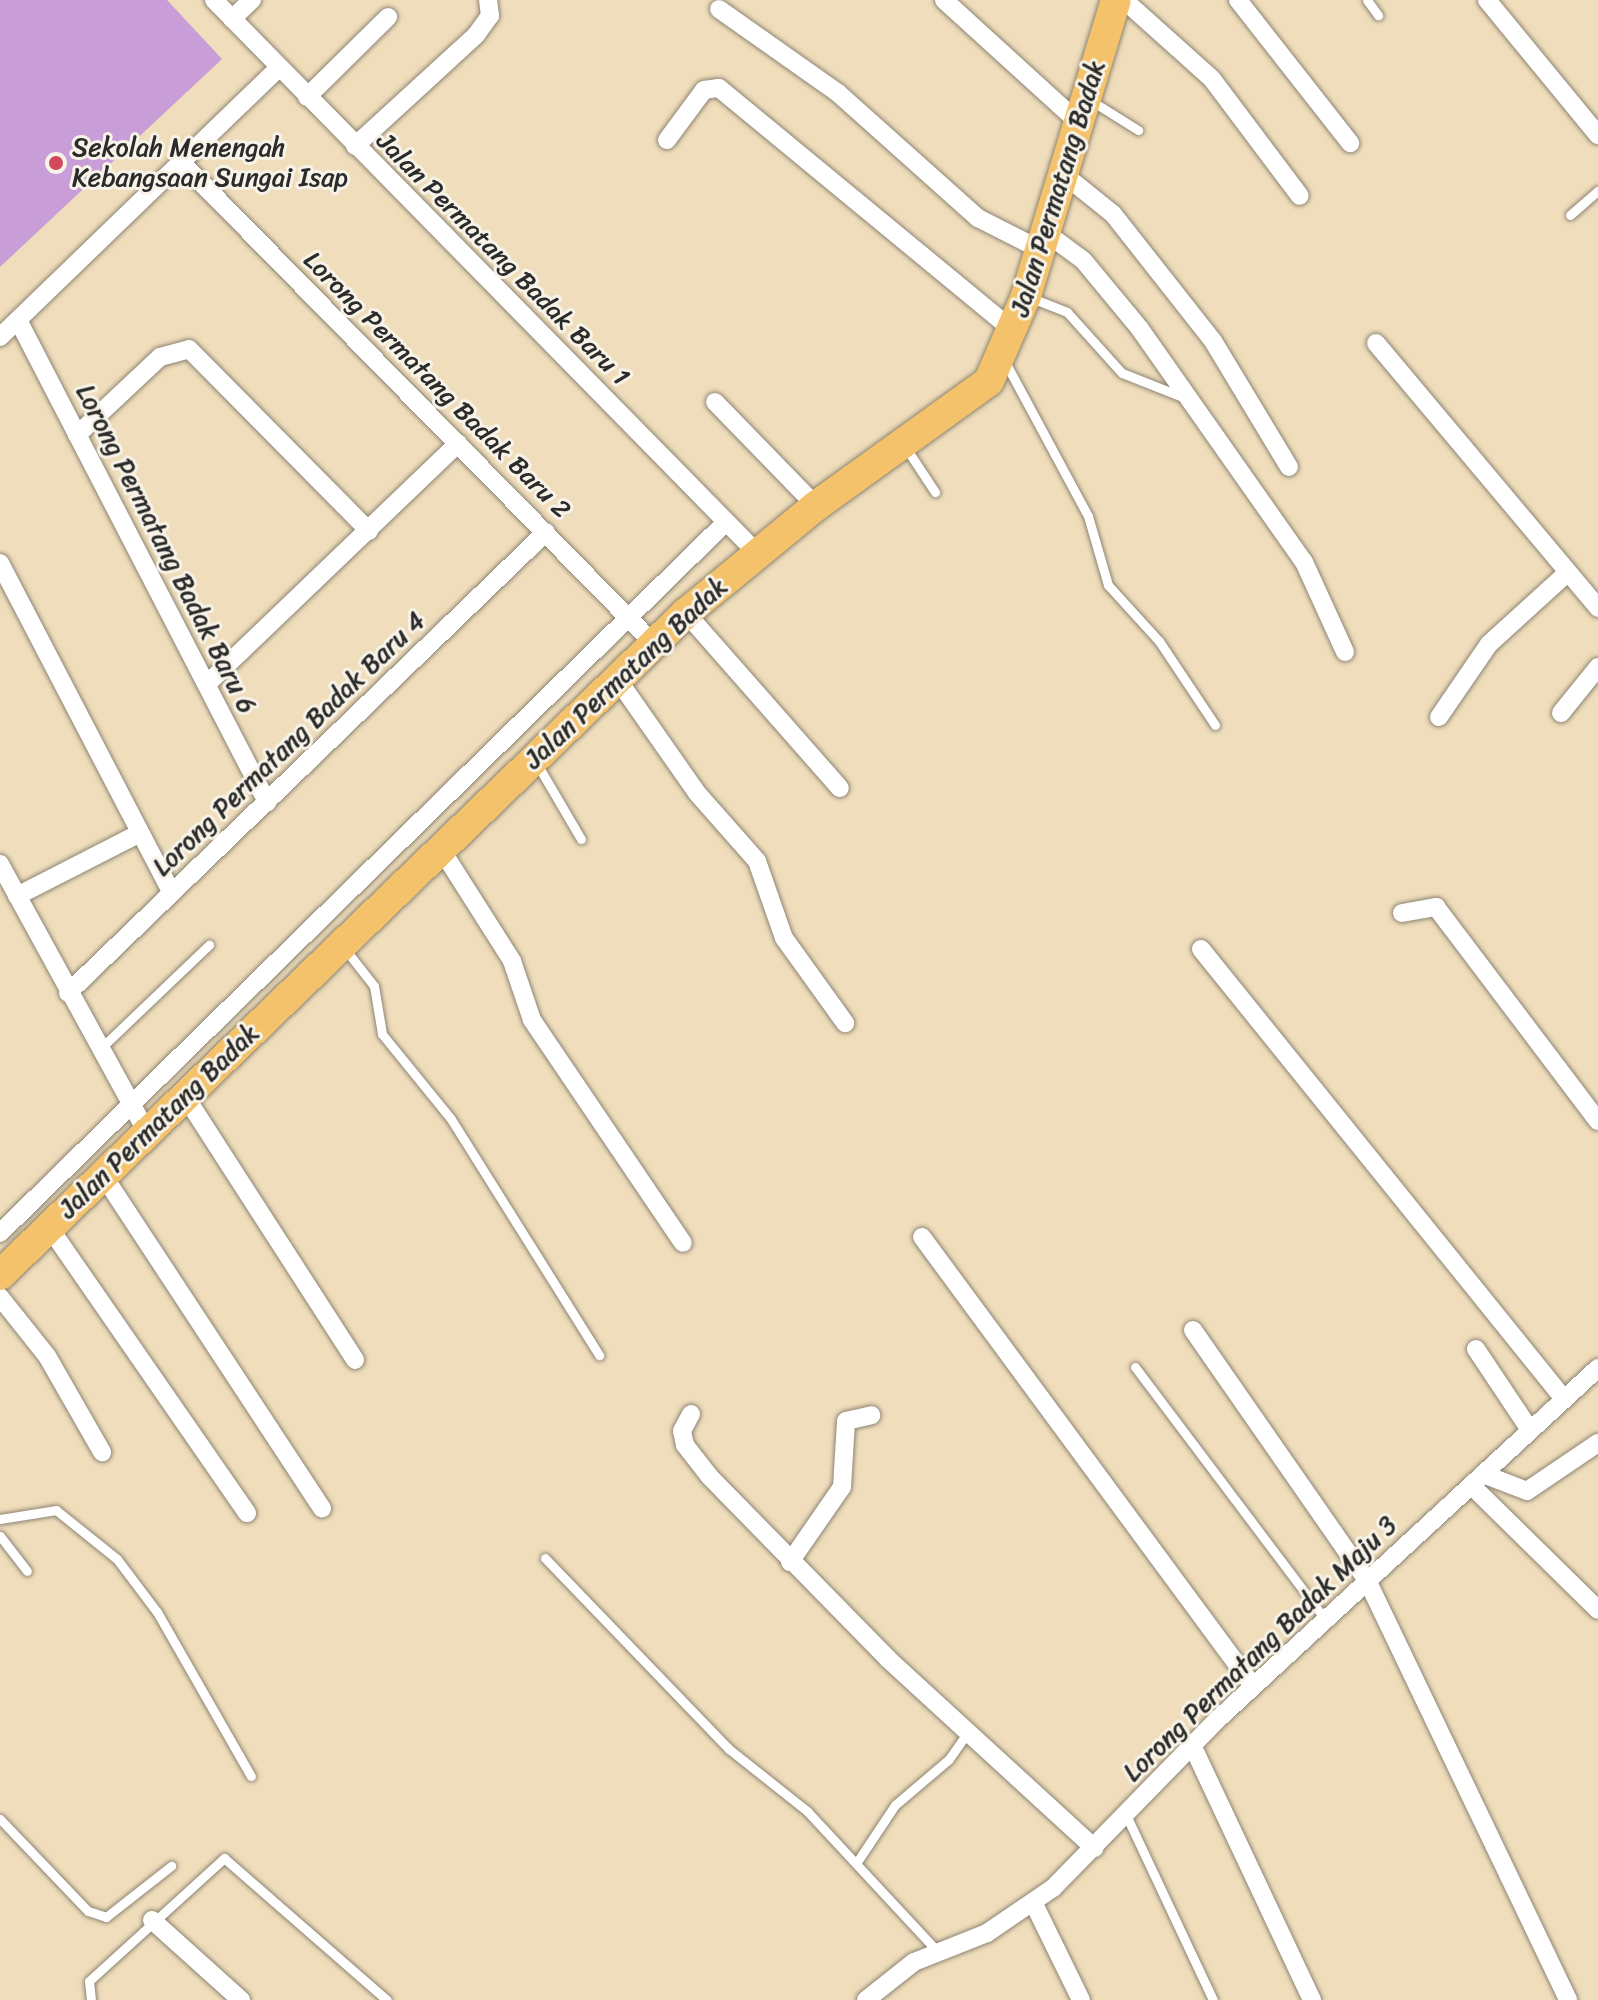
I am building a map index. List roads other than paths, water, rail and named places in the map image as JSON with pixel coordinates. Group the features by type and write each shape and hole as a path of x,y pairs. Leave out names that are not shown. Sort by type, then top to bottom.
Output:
{"main road":[{"name":"Jalan Permatang Badak","path":"0,1275 686,613 816,506 972,396 1004,360 1115,2"}],"street":[{"name":"Jalan Permatang Badak Baru 1","path":"214,0 757,553"},
{"path":"232,19 252,0"},
{"path":"355,146 476,35 490,16 488,0"},
{"path":"944,0 1082,110"},
{"path":"1238,0 1350,143"},
{"path":"1487,0 1598,135"},
{"path":"1115,2 1212,79 1300,196"},
{"path":"719,9 838,93 967,209 1042,241 1106,286 1304,562 1345,652"},
{"path":"307,97 388,17"},
{"path":"0,337 279,68"},
{"path":"667,140 704,90 719,88 1014,331"},
{"name":"Lorong Permatang Badak Baru 2","path":"182,163 654,644"},
{"path":"1062,173 1113,214 1213,341 1289,467"},
{"name":"Lorong Permatang Badak Baru 6","path":"18,320 267,802"},
{"path":"1376,343 1598,608"},
{"path":"77,435 160,357 189,349 369,531"},
{"path":"715,402 816,506"},
{"path":"207,684 458,443"},
{"path":"0,1233 726,522"},
{"name":"Lorong Permatang Badak Baru 4","path":"68,993 546,532"},
{"path":"0,563 172,893"},
{"path":"1439,717 1489,644 1567,573"},
{"path":"686,613 840,788"},
{"path":"1561,713 1598,667"},
{"path":"618,680 685,778 757,861 784,938 845,1023"},
{"path":"17,896 140,833"},
{"path":"441,849 512,961 532,1020 683,1243"},
{"path":"0,864 68,993 147,1132"},
{"path":"1402,913 1436,907 1598,1121"},
{"path":"1201,949 1564,1399"},
{"path":"185,1096 355,1360"},
{"path":"103,1175 322,1508"},
{"path":"49,1227 247,1513"},
{"path":"922,1237 1253,1686"},
{"path":"0,1297 47,1356 102,1452"},
{"path":"1193,1330 1367,1580 1568,2000"},
{"path":"1476,1349 1530,1430"},
{"name":"Lorong Permatang Badak Maju 3","path":"866,2000 937,1951 987,1933 1033,1902 1094,1848 1192,1745 1324,1618 1598,1368"},
{"path":"691,1414 682,1431 692,1456 790,1562 1094,1848"},
{"path":"790,1562 842,1487 846,1421 871,1415"},
{"path":"1477,1480 1527,1491 1598,1443"},
{"path":"1477,1480 1598,1610"},
{"path":"1192,1745 1312,2000"},
{"path":"1033,1902 1081,2000"},
{"path":"152,1920 241,2000"}],"lane":[{"path":"1367,0 1378,15"},
{"path":"1082,110 1138,130"},
{"path":"1570,215 1598,191"},
{"path":"1026,296 1067,312 1122,373 1186,398"},
{"path":"1004,360 1088,516 1108,585 1159,641 1215,725"},
{"path":"904,445 935,492"},
{"path":"534,760 581,839"},
{"path":"341,944 374,986 382,1034 451,1119 599,1355"},
{"path":"100,1049 209,945"},
{"path":"1135,1367 1324,1618"},
{"path":"0,1519 56,1510 117,1559 157,1612 251,1776"},
{"path":"0,1536 27,1571"},
{"path":"545,1558 729,1749 857,1862 937,1951"},
{"path":"857,1862 895,1805 949,1759 969,1730"},
{"path":"1126,1815 1213,2000"},
{"path":"0,1819 88,1911 106,1917 171,1866"},
{"path":"91,2000 89,1981 152,1920 224,1858 387,2000"}],"place":[{"name":"Sekolah Menengah Kebangsaan Sungai Isap","path":"56,163"}]}
